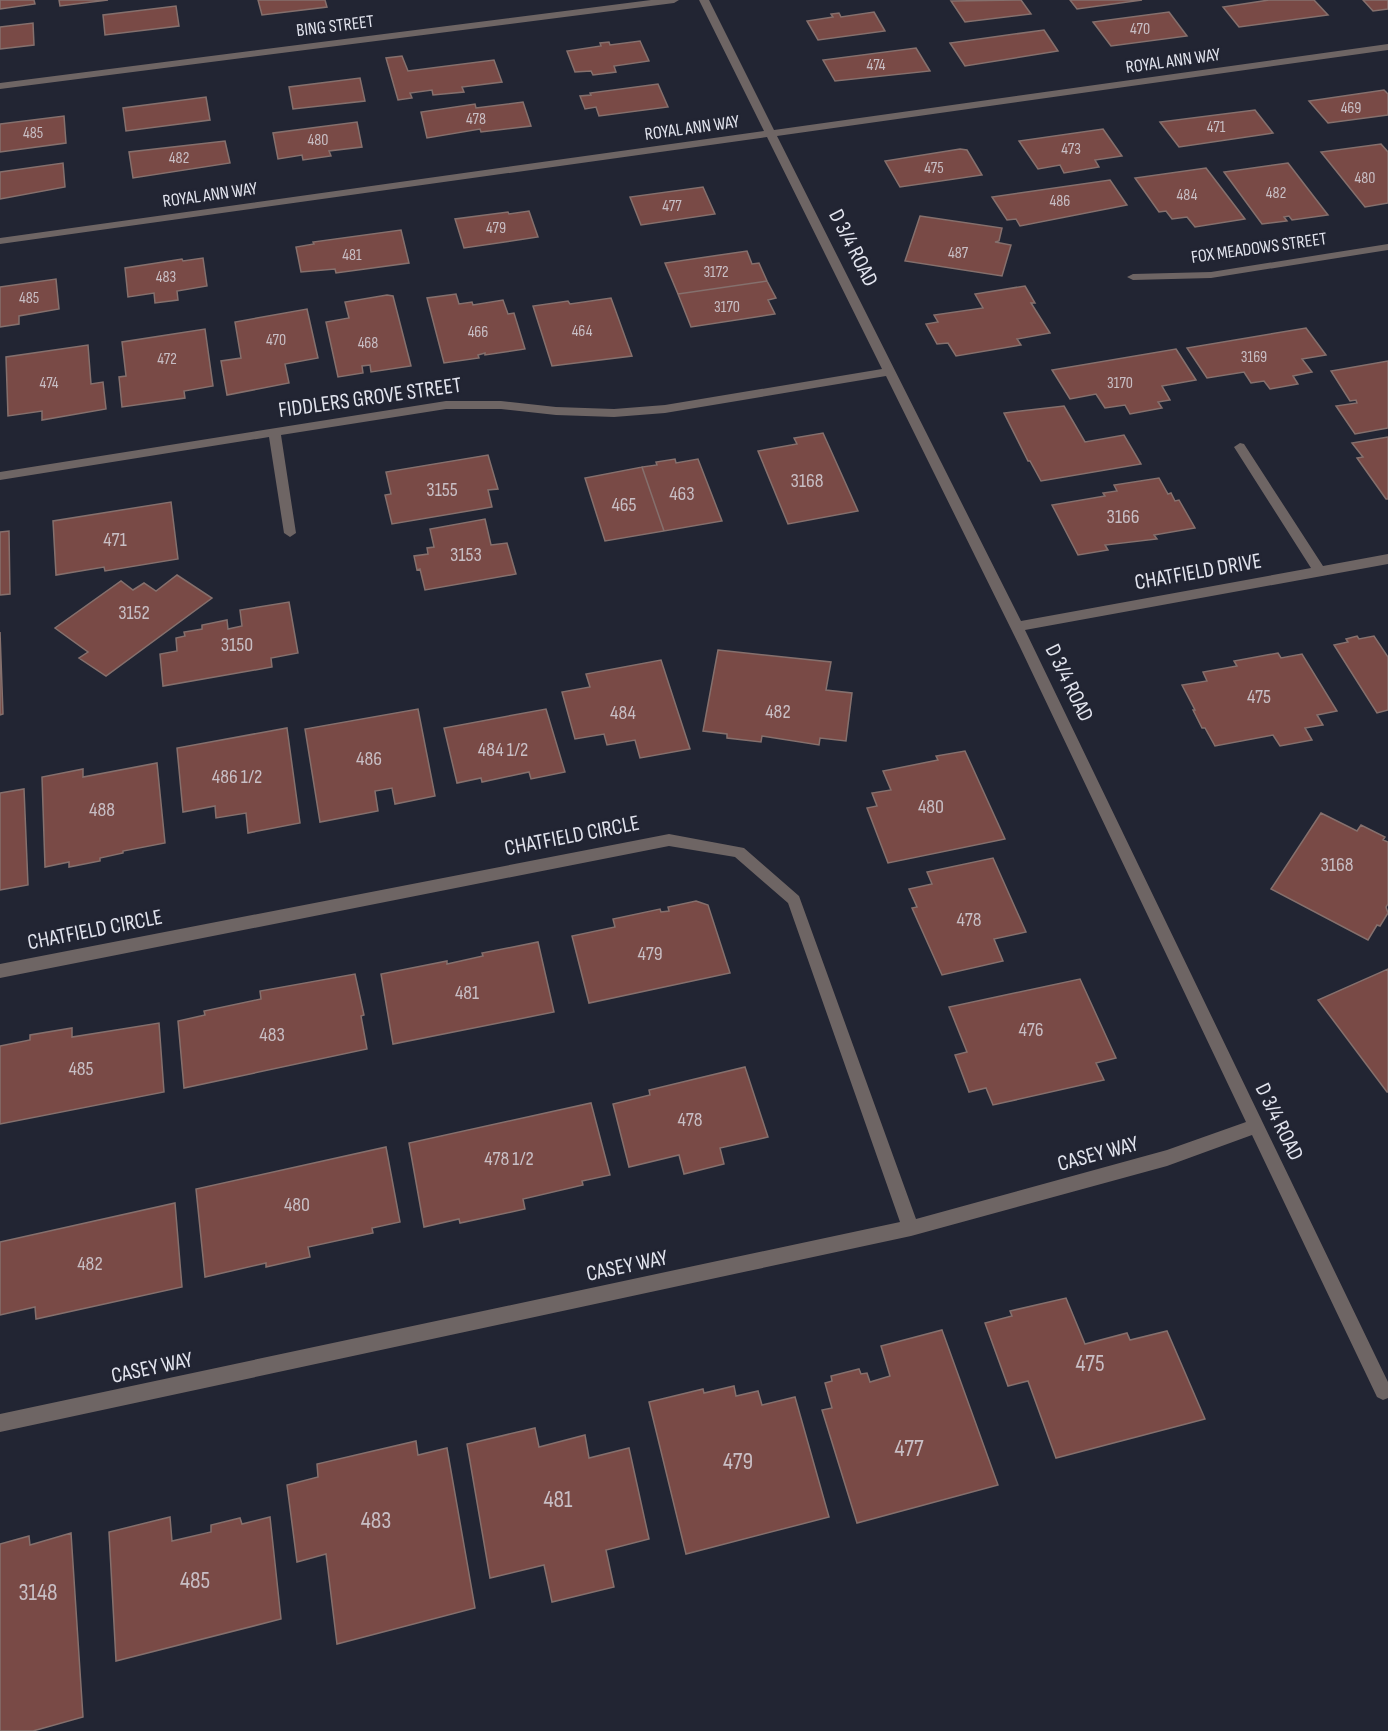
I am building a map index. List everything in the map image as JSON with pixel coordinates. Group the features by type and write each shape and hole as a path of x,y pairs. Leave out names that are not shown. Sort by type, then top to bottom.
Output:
{"street":[{"name":"BING STREET","path":"0,86 674,0"},
{"name":"D 3/4 ROAD","path":"704,0 1016,627 1383,1391"},
{"name":"ROYAL ANN WAY","path":"0,241 1388,47"},
{"name":"FOX MEADOWS STREET","path":"1133,278 1211,275 1388,247"},
{"name":"FIDDLERS GROVE STREET","path":"0,476 446,405 501,405 556,411 614,413 665,409 890,372"},
{"path":"274,432 290,533"},
{"path":"1240,447 1320,572"},
{"name":"CHATFIELD DRIVE","path":"1016,627 1388,559"},
{"name":"CHATFIELD CIRCLE","path":"0,971 669,840 738,852 794,900 911,1228"},
{"name":"CASEY WAY","path":"0,1423 911,1228 1167,1158 1256,1126"}],"building":[{"path":"0,0 34,0 35,4 0,9"},
{"path":"59,0 108,0 60,6"},
{"path":"258,0 325,0 327,7 262,15"},
{"path":"1021,0 1031,14 965,22 951,1"},
{"path":"1070,0 1142,0 1077,9"},
{"path":"1269,0 1314,0 1328,15 1239,27 1223,7"},
{"path":"1363,0 1388,0 1388,9 1373,11"},
{"path":"176,6 179,26 105,35 103,15"},
{"path":"874,12 885,31 818,40 807,21 833,17 831,14 839,13 841,17"},
{"path":"1169,12 1187,36 1111,46 1093,22"},
{"path":"33,23 34,45 0,49 0,27"},
{"path":"1044,30 1058,51 965,66 950,43"},
{"path":"640,41 649,61 614,66 616,72 593,75 591,71 575,72 567,51 601,46 600,43 609,42 610,45"},
{"path":"916,48 930,71 835,81 823,60"},
{"path":"402,56 408,71 494,60 502,82 462,87 464,92 433,95 432,90 410,93 412,98 398,100 386,58"},
{"path":"360,78 365,101 293,109 289,87"},
{"path":"658,84 668,107 599,116 596,107 585,109 580,96 591,95 590,93"},
{"path":"1384,90 1388,94 1388,115 1328,123 1309,101"},
{"path":"206,97 210,120 126,131 123,108"},
{"path":"523,102 531,126 481,132 480,129 427,138 421,112 475,104 476,108"},
{"path":"1255,110 1273,133 1179,147 1160,122"},
{"path":"64,116 66,143 0,152 0,124"},
{"path":"357,122 362,147 329,151 331,156 303,160 302,155 278,159 273,133"},
{"path":"1103,129 1122,156 1095,160 1099,167 1064,173 1060,165 1038,169 1019,141"},
{"path":"225,141 230,163 133,178 129,152"},
{"path":"1381,144 1388,152 1388,203 1365,207 1321,152"},
{"path":"960,149 967,150 982,175 900,187 885,161"},
{"path":"63,163 65,187 0,199 0,172"},
{"path":"1288,163 1328,215 1292,220 1289,216 1284,217 1287,221 1262,224 1224,172"},
{"path":"1206,168 1245,219 1195,227 1187,217 1172,219 1166,211 1159,212 1135,178"},
{"path":"1110,180 1127,205 1020,226 1016,219 1007,220 992,197"},
{"path":"703,187 715,214 641,225 630,197"},
{"path":"529,211 538,237 464,248 455,219"},
{"path":"920,216 1002,228 999,241 995,242 1011,245 1002,276 905,261"},
{"path":"401,230 409,263 336,273 335,269 301,272 296,247 314,244 313,242"},
{"path":"747,251 752,264 759,263 767,281 678,294 665,263"},
{"path":"203,258 207,286 177,291 178,300 155,303 154,293 128,297 125,268"},
{"path":"56,279 59,309 19,316 19,324 0,327 0,287"},
{"path":"767,281 776,298 768,300 775,314 691,327 678,294"},
{"path":"1025,286 1035,303 1031,303 1050,333 1017,339 1021,345 956,356 948,343 937,344 926,324 938,322 934,315 983,308 975,294"},
{"path":"456,294 459,304 472,302 473,305 503,300 508,314 514,313 525,349 485,355 485,353 478,355 479,358 444,363 427,298"},
{"path":"393,296 411,366 371,372 370,365 362,366 363,373 338,377 326,322 349,318 345,302"},
{"path":"611,298 632,356 552,366 533,306"},
{"path":"307,309 318,358 285,364 289,383 227,395 221,361 241,358 235,322"},
{"path":"1306,328 1326,355 1302,359 1312,372 1293,376 1298,384 1270,389 1264,381 1251,383 1244,372 1207,378 1187,348"},
{"path":"205,329 213,386 184,391 185,398 122,407 119,377 126,376 122,342"},
{"path":"88,345 91,384 103,382 106,409 42,420 42,411 8,416 6,357"},
{"path":"1176,349 1196,380 1162,386 1170,400 1158,402 1162,408 1130,414 1125,405 1105,408 1096,394 1070,399 1052,370"},
{"path":"1388,361 1388,428 1355,434 1336,406 1357,403 1356,400 1350,401 1331,371"},
{"path":"1064,406 1085,442 1124,435 1141,464 1041,481 1028,461 1004,413"},
{"path":"823,433 858,511 788,524 758,451 797,444 794,438"},
{"path":"1388,437 1388,499 1386,499 1357,458 1363,457 1352,443"},
{"path":"488,455 498,489 488,490 492,507 392,524 385,495 391,494 386,472"},
{"path":"675,459 676,463 698,459 722,521 664,531 642,467"},
{"path":"642,467 664,531 605,541 585,478"},
{"path":"1159,478 1168,494 1171,493 1175,501 1179,500 1195,528 1154,535 1157,539 1105,545 1108,550 1078,555 1052,505 1105,496 1103,493 1117,491 1114,485"},
{"path":"171,502 178,559 105,571 104,567 56,575 53,521"},
{"path":"485,519 491,545 507,543 516,574 425,590 414,556 428,554 427,548 434,547 430,529"},
{"path":"9,531 10,594 0,595 0,532"},
{"path":"177,575 212,598 106,676 79,658 88,652 55,628 121,581 133,590 144,583 156,591"},
{"path":"289,602 298,653 271,658 272,667 163,686 160,654 177,651 176,638 185,636 184,632 202,629 202,625 227,620 228,629 242,626 240,610"},
{"path":"0,632 3,714 0,715"},
{"path":"1357,636 1359,639 1374,636 1388,657 1388,710 1377,713 1334,645 1348,642 1346,639"},
{"path":"718,650 831,662 826,690 852,693 846,741 820,738 819,745 762,736 761,742 727,738 727,734 703,731"},
{"path":"1278,653 1281,658 1302,654 1337,711 1317,715 1323,725 1305,728 1312,740 1280,746 1273,735 1215,746 1205,728 1202,728 1182,685 1207,681 1203,672 1237,666 1234,661"},
{"path":"661,660 690,749 640,758 635,740 607,745 604,734 575,739 562,692 590,687 586,674"},
{"path":"418,709 435,796 395,804 392,788 375,791 378,811 320,822 305,729"},
{"path":"546,709 565,772 531,779 529,772 482,782 481,778 457,783 444,728"},
{"path":"287,728 300,823 248,833 246,813 216,818 215,806 183,812 177,748"},
{"path":"965,751 1005,839 888,863 867,808 877,806 872,793 891,790 883,771 938,760 936,756"},
{"path":"157,763 165,843 123,851 123,853 100,858 100,861 69,867 69,862 45,867 42,777 83,769 83,777"},
{"path":"24,789 28,885 0,890 0,793"},
{"path":"1321,813 1357,831 1361,825 1385,837 1383,840 1388,842 1388,904 1386,907 1388,913 1368,940 1271,889"},
{"path":"993,858 1026,932 994,939 1003,961 942,975 912,908 917,907 909,889 932,884 927,872"},
{"path":"696,901 708,905 730,973 589,1003 572,936 615,927 613,919 660,909 661,912 669,911 668,907"},
{"path":"538,942 554,1012 393,1044 381,974 447,961 447,964 483,956 482,953"},
{"path":"1388,969 1388,1092 1387,1092 1318,1000"},
{"path":"355,974 364,1015 361,1016 367,1049 184,1088 178,1021 205,1015 204,1011 261,999 260,991"},
{"path":"1080,979 1116,1058 1096,1063 1104,1080 993,1105 986,1088 969,1092 955,1055 967,1052 949,1007"},
{"path":"159,1023 164,1092 0,1124 0,1046 30,1040 30,1035 72,1028 72,1037"},
{"path":"745,1067 768,1137 720,1148 724,1164 684,1174 679,1155 629,1167 613,1104 650,1095 649,1090"},
{"path":"591,1103 610,1175 582,1181 583,1185 523,1199 525,1209 460,1223 459,1219 424,1227 409,1143"},
{"path":"386,1147 400,1222 372,1228 373,1233 308,1247 310,1257 266,1267 266,1263 205,1277 196,1189"},
{"path":"175,1203 182,1287 36,1319 35,1307 0,1315 0,1242"},
{"path":"1066,1298 1085,1344 1127,1333 1130,1340 1167,1331 1205,1419 1056,1458 1028,1381 1008,1386 985,1323 1012,1316 1010,1311"},
{"path":"942,1330 998,1485 857,1523 822,1410 832,1408 825,1383 832,1381 831,1376 859,1369 861,1374 867,1373 870,1382 890,1376 881,1346"},
{"path":"734,1386 736,1396 758,1391 762,1405 795,1397 829,1517 686,1554 649,1402 703,1389 704,1393"},
{"path":"535,1428 539,1447 585,1435 589,1458 629,1448 649,1539 606,1550 614,1587 552,1602 544,1565 490,1578 467,1444"},
{"path":"416,1441 418,1455 447,1448 475,1608 337,1644 326,1554 297,1562 287,1485 318,1477 317,1464"},
{"path":"170,1517 172,1541 211,1532 211,1525 240,1518 242,1524 270,1517 281,1619 116,1661 109,1532"},
{"path":"71,1533 83,1717 33,1731 0,1731 0,1544 29,1536 30,1545"}]}
